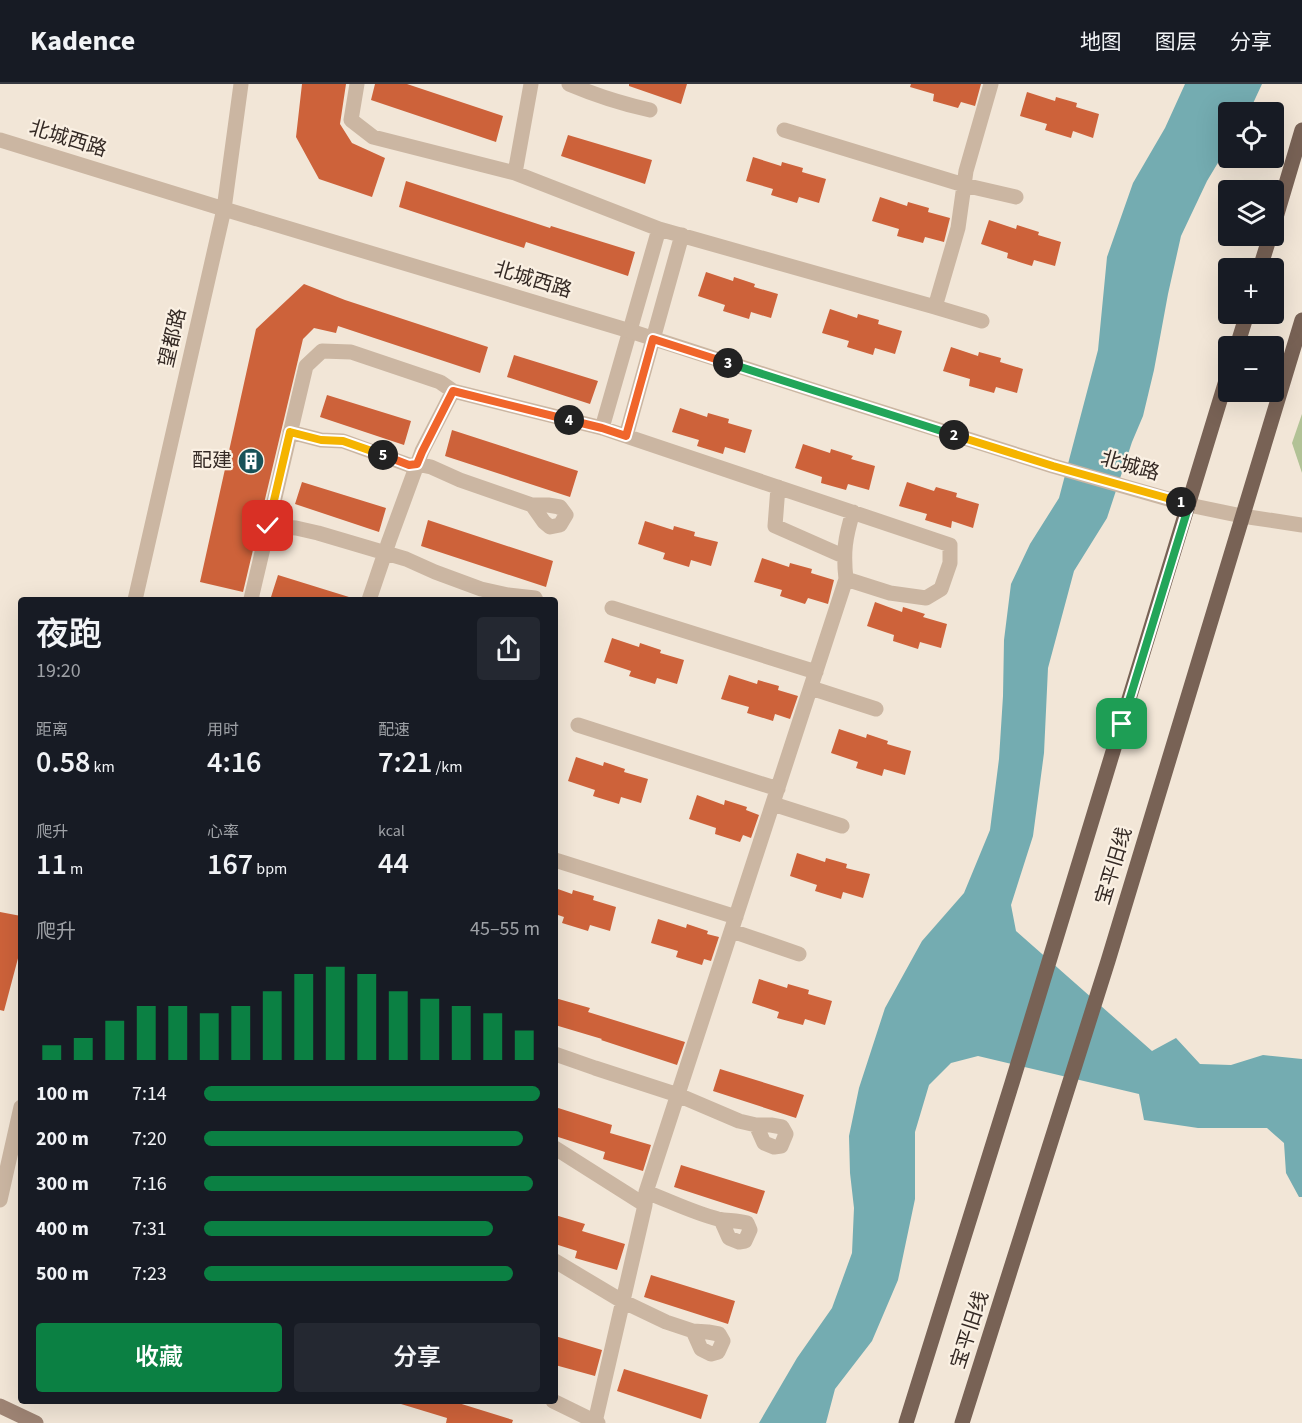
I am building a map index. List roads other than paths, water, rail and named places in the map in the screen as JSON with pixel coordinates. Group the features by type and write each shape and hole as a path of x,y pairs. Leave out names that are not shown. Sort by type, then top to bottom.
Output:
{"main road":[{"path":"1284,190 1302,130"},
{"name":"宝平旧线","path":"962,1423 1108,961 1302,320"},
{"name":"宝平旧线","path":"906,1423 1220,402"},
{"path":"0,1406 36,1423"}],"street":[{"name":"望都路","path":"136,597 224,208 241,84"},
{"path":"357,84 351,120 373,138 515,173 659,229 982,321"},
{"path":"515,173 531,84"},
{"path":"569,84 650,110"},
{"path":"935,307 958,228 966,171 991,84"},
{"path":"784,130 964,185 1016,197"},
{"name":"北城西路","path":"0,140 630,331 1053,466"},
{"path":"602,428 659,229"},
{"path":"626,436 682,235"},
{"path":"251,597 306,366 322,351 351,352 440,382 453,391 602,428 950,544 950,563 941,589 926,598 890,593 846,579"},
{"path":"370,597 417,464 453,391"},
{"path":"290,432 321,440 343,441 409,465 430,467 532,505"},
{"name":"北城路","path":"1053,466 1189,505 1302,525"},
{"path":"778,487 775,526 843,556"},
{"path":"558,1403 596,1422 646,1198 846,579 843,556 847,530 853,512"},
{"path":"268,526 296,528 358,544 406,559 435,572 507,597"},
{"path":"612,608 816,672"},
{"path":"811,688 876,709"},
{"path":"578,725 778,789"},
{"path":"773,804 842,826"},
{"path":"558,861 734,924 799,954"},
{"path":"558,1055 678,1095 739,1121 756,1125"},
{"path":"0,1200 18,1120"},
{"path":"558,1150 646,1198 721,1220"},
{"path":"558,1264 622,1301 666,1322 693,1331"}],"water":[{"path":"1185,84 1262,84 1254,102 1218,102 1218,163 1181,236 1143,416 1107,518 1074,571 1048,668 1044,753 1033,836 1011,905 1016,931 1152,1051 1176,1038 1200,1064 1231,1065 1263,1055 1302,1059 1302,1197 1299,1197 1286,1173 1284,1143 1267,1128 1198,1128 1144,1120 1139,1094 978,1056 951,1063 929,1085 915,1132 915,1199 898,1280 872,1341 835,1389 826,1423 759,1423 797,1358 832,1308 852,1253 854,1208 849,1136 859,1088 885,1008 922,941 964,893 990,830 999,759 1004,640 1011,584 1030,544 1059,498 1098,350 1107,257 1133,183 1165,128"}],"place":[{"name":"配建","path":"251,461"}]}
